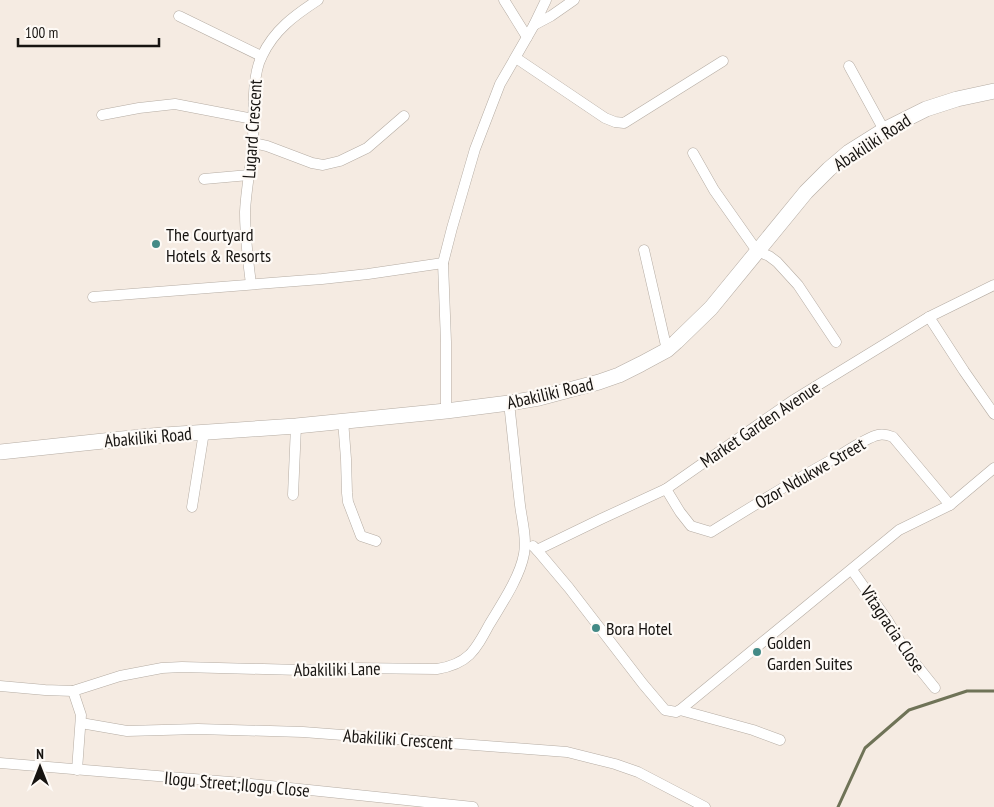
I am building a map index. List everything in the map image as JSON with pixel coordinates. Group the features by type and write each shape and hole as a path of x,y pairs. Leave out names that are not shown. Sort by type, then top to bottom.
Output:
{"main road":[{"name":"Abakiliki Road","path":"0,452 150,436 296,426 446,411 539,398 619,375 667,350 692,328 711,308 806,192 849,152 914,114 958,99 994,91"}],"street":[{"name":"Lugard Crescent","path":"251,284 245,212 253,143 256,75 261,56 273,36 298,12 318,0"},
{"path":"504,0 527,37"},
{"path":"446,411 443,263 475,149 500,84 516,58 546,0"},
{"path":"534,25 552,16 574,0"},
{"path":"179,16 261,56"},
{"path":"516,58 605,118 619,124 624,123 723,61"},
{"path":"849,66 884,130"},
{"path":"102,115 175,104 253,119"},
{"path":"253,143 268,146 312,163 323,165 340,161 367,148 404,116"},
{"path":"693,153 714,190 757,251 777,262 798,285 836,342"},
{"path":"204,180 249,175"},
{"path":"644,250 667,350"},
{"path":"92,297 368,274 443,263"},
{"name":"Market Garden Avenue","path":"537,550 666,489 792,401 929,317 994,285"},
{"path":"929,317 994,414"},
{"name":"Abakiliki Lane","path":"0,686 73,691 120,676 162,668 437,669 459,663 469,656 478,644 511,586 524,554 525,538 509,403"},
{"path":"343,420 348,502 361,536 376,541"},
{"path":"293,495 296,426"},
{"path":"192,507 204,432"},
{"name":"Ozor Ndukwe Street","path":"666,489 691,526 711,532 788,484 850,449 878,435 887,435 893,437 950,504"},
{"path":"676,711 899,530 950,504 994,468"},
{"path":"525,538 569,588 665,710 753,730 780,740"},
{"name":"Vitagracia Close","path":"852,570 888,621 906,652 935,688"},
{"path":"73,691 81,715 77,770"},
{"name":"Abakiliki Crescent","path":"81,723 127,731 198,729 303,732 567,752 638,772 705,807"},
{"name":"Ilogu Street;Ilogu Close","path":"0,763 242,784 473,807"}],"waterway":[{"path":"838,807 865,748 909,710 967,691 994,691"}],"place":[{"name":"The Courtyard Hotels & Resorts","path":"156,244"},
{"name":"Bora Hotel","path":"596,628"},
{"name":"Golden Garden Suites","path":"757,652"}]}
